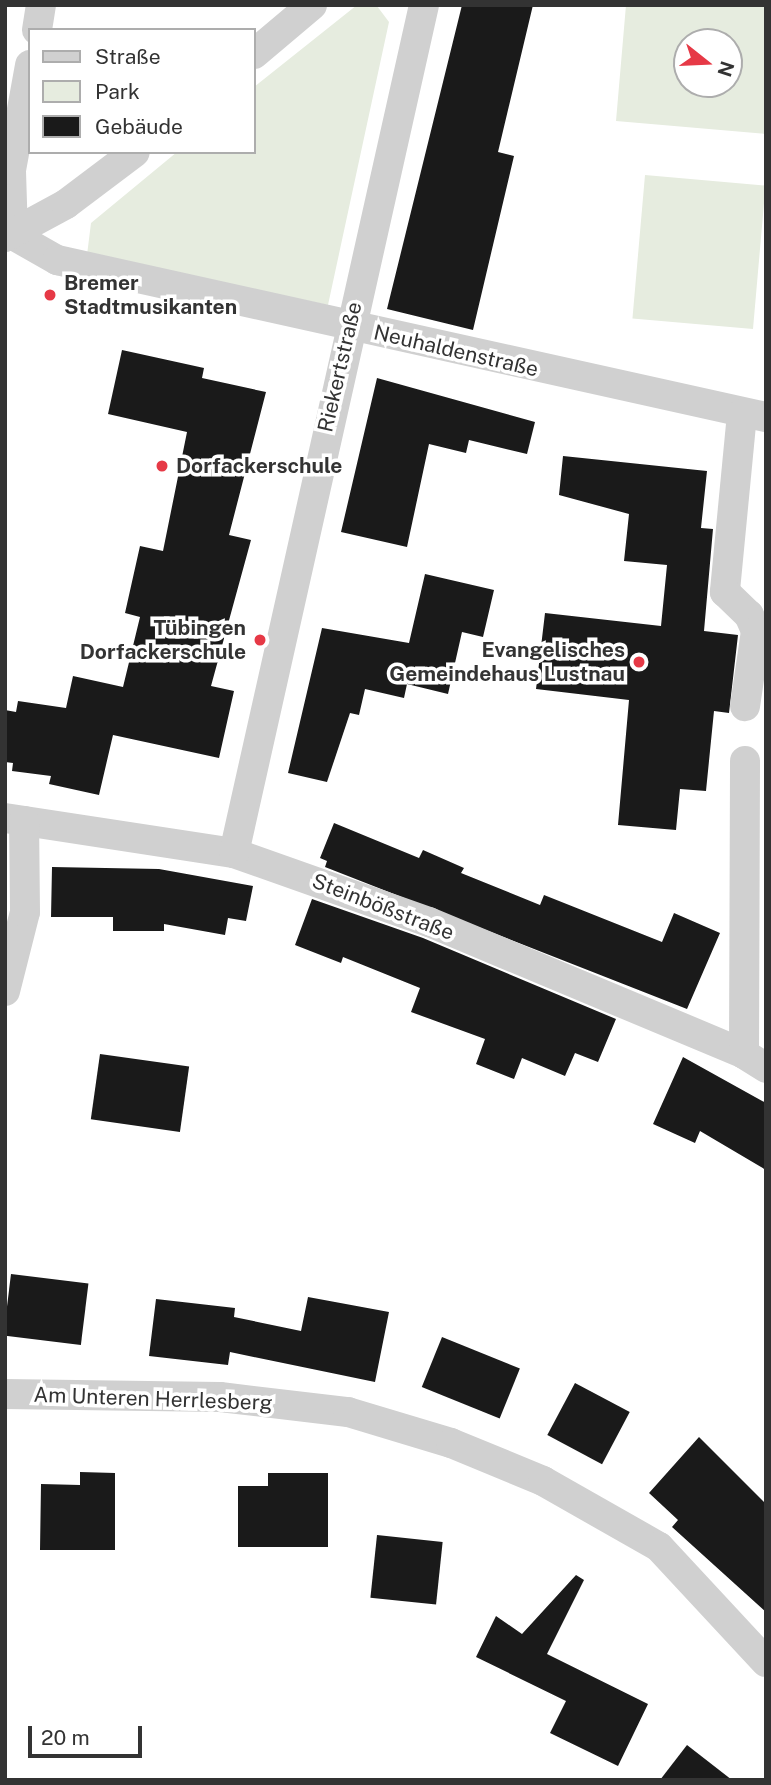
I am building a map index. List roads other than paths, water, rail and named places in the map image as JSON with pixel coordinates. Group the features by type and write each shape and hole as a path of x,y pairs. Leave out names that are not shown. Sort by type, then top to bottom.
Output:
{"street":[{"path":"37,28 41,5"},
{"path":"256,52 312,5"},
{"name":"Riekertstraße","path":"234,853 349,326 424,5"},
{"path":"9,236 10,170 28,76"},
{"path":"9,236 66,204 132,154"},
{"name":"Neuhaldenstraße","path":"9,236 57,260 754,415 724,592 749,615 756,631 745,706"},
{"name":"Steinbößstraße","path":"14,819 234,853 429,922 755,1061 745,761"},
{"path":"5,991 24,912 14,819"},
{"name":"Am Unteren Herrlesberg","path":"5,1394 220,1397 348,1412 451,1443 543,1481 659,1546 766,1662"}],"place":[{"name":"Bremer Stadtmusikanten","path":"50,295"},
{"name":"Dorfackerschule","path":"162,466"},
{"name":"Tübingen Dorfackerschule","path":"260,640"},
{"name":"Evangelisches Gemeindehaus Lustnau","path":"639,662"}]}
